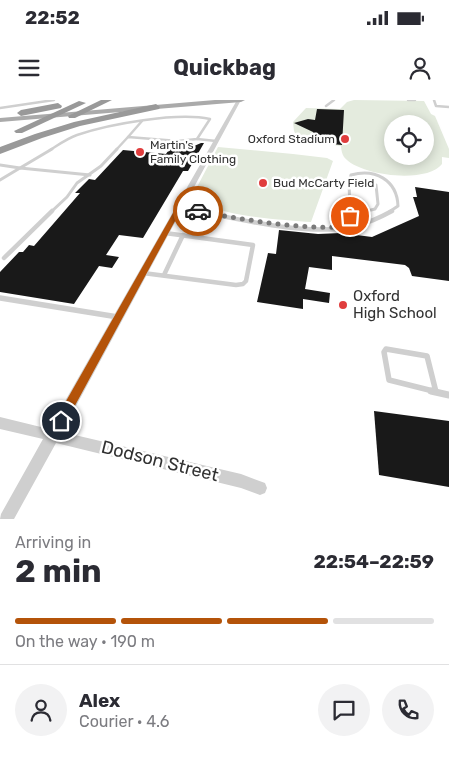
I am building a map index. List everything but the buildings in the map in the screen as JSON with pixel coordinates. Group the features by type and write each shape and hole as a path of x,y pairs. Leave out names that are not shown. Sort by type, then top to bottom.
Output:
{"highway":[{"path":"21,113 83,100"},
{"path":"0,151 73,111 91,103 108,100"},
{"path":"0,151 68,125 158,103"},
{"path":"0,141 53,115 73,111"}],"main road":[{"path":"0,114 73,111 178,100"},
{"path":"91,103 239,100"},
{"path":"0,120 53,115"}],"street":[{"path":"6,519 239,100"},
{"name":"Dodson Street","path":"0,423 241,481 260,488"}],"lane":[{"path":"7,100 9,107"},
{"path":"0,108 54,100"},
{"path":"326,106 334,100"},
{"path":"408,100 414,100"},
{"path":"434,100 436,106 449,107"},
{"path":"0,180 75,136 117,124 196,116 210,119 197,139"},
{"path":"4,258 67,197 68,192 90,175 142,121"},
{"path":"117,124 138,126"},
{"path":"128,137 178,141 197,139 216,141"},
{"path":"0,165 90,175"},
{"path":"179,208 257,221 325,228 343,227 367,223 394,210 399,201 396,187 391,181 373,174 356,173 351,175 350,214 343,227"},
{"path":"350,180 376,185 378,204 375,209 367,212 350,214"},
{"path":"143,272 236,285 246,281 253,245 165,233"},
{"path":"164,275 183,235"},
{"path":"0,298 118,317"},
{"path":"436,392 427,356 386,349 384,352 389,380 436,392 449,395"}],"shaded area":[{"name":"Oxford Stadium","path":"354,100 424,101 433,115 384,115 384,165 434,165 434,116 449,149 449,158 442,157 442,164 434,170 422,174 408,176 393,175 378,173 352,164 344,157 341,146 299,141 294,131 293,122 306,108 340,109 347,102"},
{"name":"Bud McCarty Field","path":"218,147 327,158 333,161 311,222 242,215 207,204 200,197 197,187"}],"way so far":[{"path":"198,211 257,221 325,228 343,227 350,216"}],"place":[{"name":"Oxford Stadium","path":"345,139"},
{"name":"Martin's Family Clothing","path":"140,152"},
{"name":"Bud McCarty Field","path":"263,183"},
{"name":"Oxford High School","path":"343,305"}],"route":[{"path":"61,421 179,208 198,211"}]}
